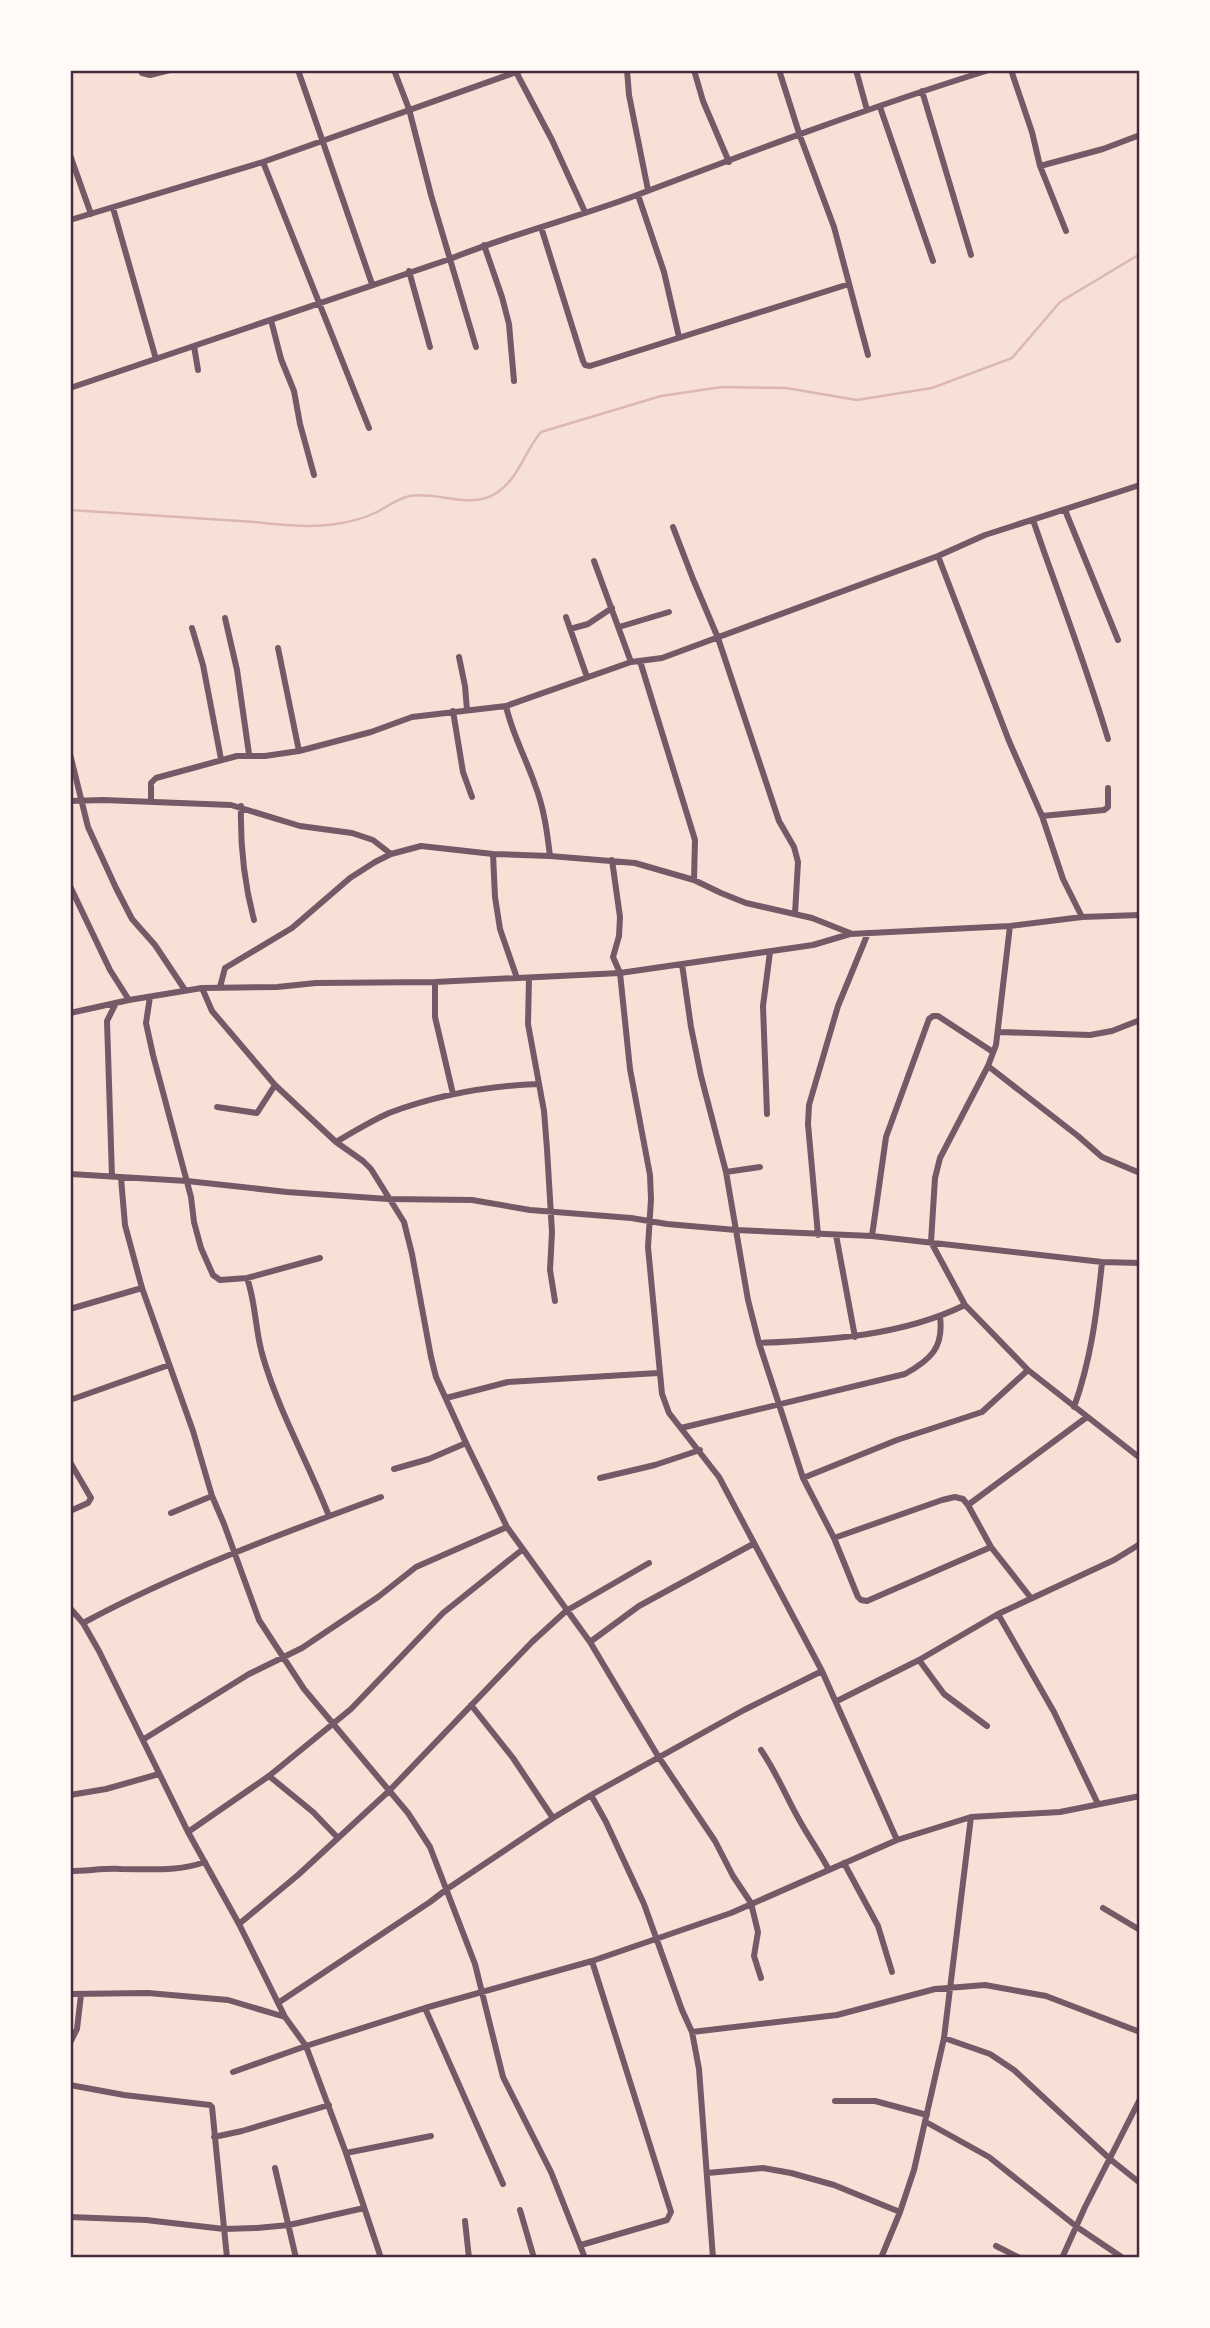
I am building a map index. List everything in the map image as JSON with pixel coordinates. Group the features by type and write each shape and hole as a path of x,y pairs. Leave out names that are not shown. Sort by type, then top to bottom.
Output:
{"street":[{"path":"140,70 150,75 170,70"},
{"path":"298,70 372,284"},
{"path":"394,70 409,109 476,347"},
{"path":"627,70 633,120 648,190"},
{"path":"694,70 703,101 729,162"},
{"path":"779,70 834,227 868,355"},
{"path":"856,70 867,110"},
{"path":"70,387 638,195 973,72 989,70"},
{"path":"1011,70 1032,132 1040,166 1066,232"},
{"path":"70,220 263,162 518,71 585,212"},
{"path":"922,91 971,256"},
{"path":"880,107 933,261"},
{"path":"1040,166 1103,149 1140,135"},
{"path":"70,155 91,214"},
{"path":"263,162 369,428"},
{"path":"638,195 663,272 679,337"},
{"path":"113,208 156,359"},
{"path":"541,227 585,365 590,366 849,284"},
{"path":"484,245 509,324 514,381"},
{"path":"408,271 430,347"},
{"path":"271,320 281,359 294,391 314,475"},
{"path":"194,346 198,370"},
{"path":"151,802 152,780 249,754 265,756 299,751 371,732 404,719 506,706 631,662 662,658 938,556 985,535 1140,485"},
{"path":"1065,510 1118,640"},
{"path":"1033,520 1090,679 1108,739"},
{"path":"673,527 718,638 779,821 794,847 798,862 795,914"},
{"path":"938,556 1009,741 1042,816 1063,879 1082,917"},
{"path":"594,561 631,662"},
{"path":"570,629 588,624 612,608"},
{"path":"619,627 669,612"},
{"path":"566,617 587,677"},
{"path":"225,618 239,680 249,754"},
{"path":"192,628 203,665 221,760"},
{"path":"278,648 299,751"},
{"path":"459,657 466,686 467,710"},
{"path":"640,661 695,840 694,880"},
{"path":"506,706 509,722 546,819 550,856"},
{"path":"453,711 459,755 472,797"},
{"path":"70,754 88,827 132,919 155,945 185,990"},
{"path":"1042,816 1104,810 1108,807 1108,788"},
{"path":"70,801 241,806 300,826 352,833 381,844 391,854"},
{"path":"241,806 242,859 254,920"},
{"path":"220,987 225,968 292,928 350,878 391,854 421,846 492,854 612,860 654,867 694,880 720,894 746,903 812,918 850,934"},
{"path":"492,854 500,929 517,978"},
{"path":"612,860 620,917 619,936 613,957 620,973 630,1069 650,1175 648,1247 662,1394 669,1413 719,1477 822,1671 897,1840"},
{"path":"70,887 110,970 129,1000"},
{"path":"70,1013 202,988 435,982 620,973 813,945 850,934 965,926 1010,926 1082,917 1140,915"},
{"path":"1010,926 999,1032 988,1066 940,1158 935,1178 931,1242 965,1305 1028,1370 1140,1458"},
{"path":"818,1234 808,1125 809,1105 838,1006 869,933"},
{"path":"767,1114 764,1006 770,952"},
{"path":"682,964 691,1027 726,1172 759,1343 803,1478 834,1538 859,1597 867,1601 991,1547"},
{"path":"528,978 528,1024 544,1111 551,1212 551,1270 555,1301"},
{"path":"435,982 435,1017 453,1094"},
{"path":"202,988 212,1011 275,1085 336,1142 371,1169 406,1229 431,1357 466,1443 507,1527 590,1642 751,1903 758,1932 754,1956 761,1978"},
{"path":"150,997 146,1023 187,1181 194,1222 201,1248 213,1275 220,1280 247,1278 320,1258"},
{"path":"112,1177 107,1021 116,1003"},
{"path":"872,1236 886,1137 929,1019 938,1016 993,1052"},
{"path":"999,1032 1090,1035 1112,1031 1140,1020"},
{"path":"988,1066 1102,1157 1140,1173"},
{"path":"336,1142 390,1113 453,1094 497,1086 538,1084"},
{"path":"217,1107 257,1113 275,1085"},
{"path":"726,1172 760,1167"},
{"path":"70,1174 187,1181 388,1199 472,1200 530,1210 736,1230 872,1236 1102,1262 1140,1263"},
{"path":"121,1178 125,1225 142,1288 193,1431 212,1496 259,1620 283,1659 332,1724 419,1828 430,1847 475,1964 503,2077 551,2172 585,2258"},
{"path":"836,1235 855,1337"},
{"path":"1074,1407 1094,1332 1102,1262"},
{"path":"247,1278 261,1348 279,1403 329,1516"},
{"path":"70,1309 142,1288"},
{"path":"759,1343 855,1337 940,1317 965,1305"},
{"path":"681,1428 905,1374 924,1363 933,1353 940,1340 940,1317"},
{"path":"70,1400 169,1365"},
{"path":"803,1478 897,1440 982,1412 1028,1370"},
{"path":"446,1398 508,1382 658,1373"},
{"path":"968,1505 1087,1417"},
{"path":"394,1469 440,1455 466,1443"},
{"path":"600,1478 655,1465 699,1450"},
{"path":"70,1462 92,1498 89,1503 70,1511"},
{"path":"171,1513 212,1496"},
{"path":"83,1623 151,1589 235,1553 382,1497"},
{"path":"834,1538 955,1497 962,1499 991,1547 1031,1598"},
{"path":"144,1739 250,1674 302,1648 378,1597 416,1567 507,1527"},
{"path":"590,1642 639,1605 753,1544"},
{"path":"836,1701 919,1660 998,1614 1114,1560 1140,1544"},
{"path":"188,1832 269,1776 332,1724 377,1684 443,1613 523,1549"},
{"path":"239,1923 271,1899 389,1791 471,1704 566,1611 649,1563"},
{"path":"70,1608 83,1623 116,1681 188,1832 239,1923 285,2017 306,2046 381,2258"},
{"path":"998,1614 1054,1712 1098,1804"},
{"path":"919,1660 944,1694 988,1726"},
{"path":"278,2003 553,1818 658,1756 822,1671"},
{"path":"471,1704 513,1758 553,1818"},
{"path":"761,1750 829,1870"},
{"path":"70,1795 106,1789 159,1774"},
{"path":"269,1776 313,1812 338,1838"},
{"path":"592,1795 644,1904 692,2032 699,2069 713,2258"},
{"path":"233,2072 425,2008 592,1961 731,1913 897,1840 971,1817 1060,1812 1140,1796"},
{"path":"881,2258 900,2212 927,2119 944,2038 971,1817"},
{"path":"70,1871 118,1868 168,1871 205,1862"},
{"path":"844,1863 878,1926 892,1972"},
{"path":"1103,1908 1140,1930"},
{"path":"1132,1925 1140,1919"},
{"path":"581,2245 667,2220 671,2211 592,1961"},
{"path":"692,2032 837,2015 935,1989 985,1985 1046,1996 1140,2032"},
{"path":"70,1994 148,1993 228,2000 285,2017"},
{"path":"70,2043 77,2029 81,1995"},
{"path":"425,2008 503,2183"},
{"path":"944,2038 982,2050 1014,2070 1110,2159 1140,2183"},
{"path":"70,2085 212,2107 227,2258"},
{"path":"1062,2258 1140,2099"},
{"path":"835,2101 875,2101 927,2119 989,2157 1077,2227 1123,2258"},
{"path":"214,2137 329,2105"},
{"path":"346,2153 431,2136"},
{"path":"275,2168 296,2258"},
{"path":"707,2173 763,2168 791,2173 834,2185 900,2212"},
{"path":"70,2217 146,2220 224,2229 289,2225 364,2208"},
{"path":"520,2210 534,2258"},
{"path":"465,2221 469,2258"},
{"path":"996,2246 1020,2258"}],"waterway":[{"path":"70,510 312,526 362,518 410,496 477,500 488,497 505,486 541,432 661,396 722,387 786,388 857,400 932,388 1012,358 1060,302 1140,254"}]}
